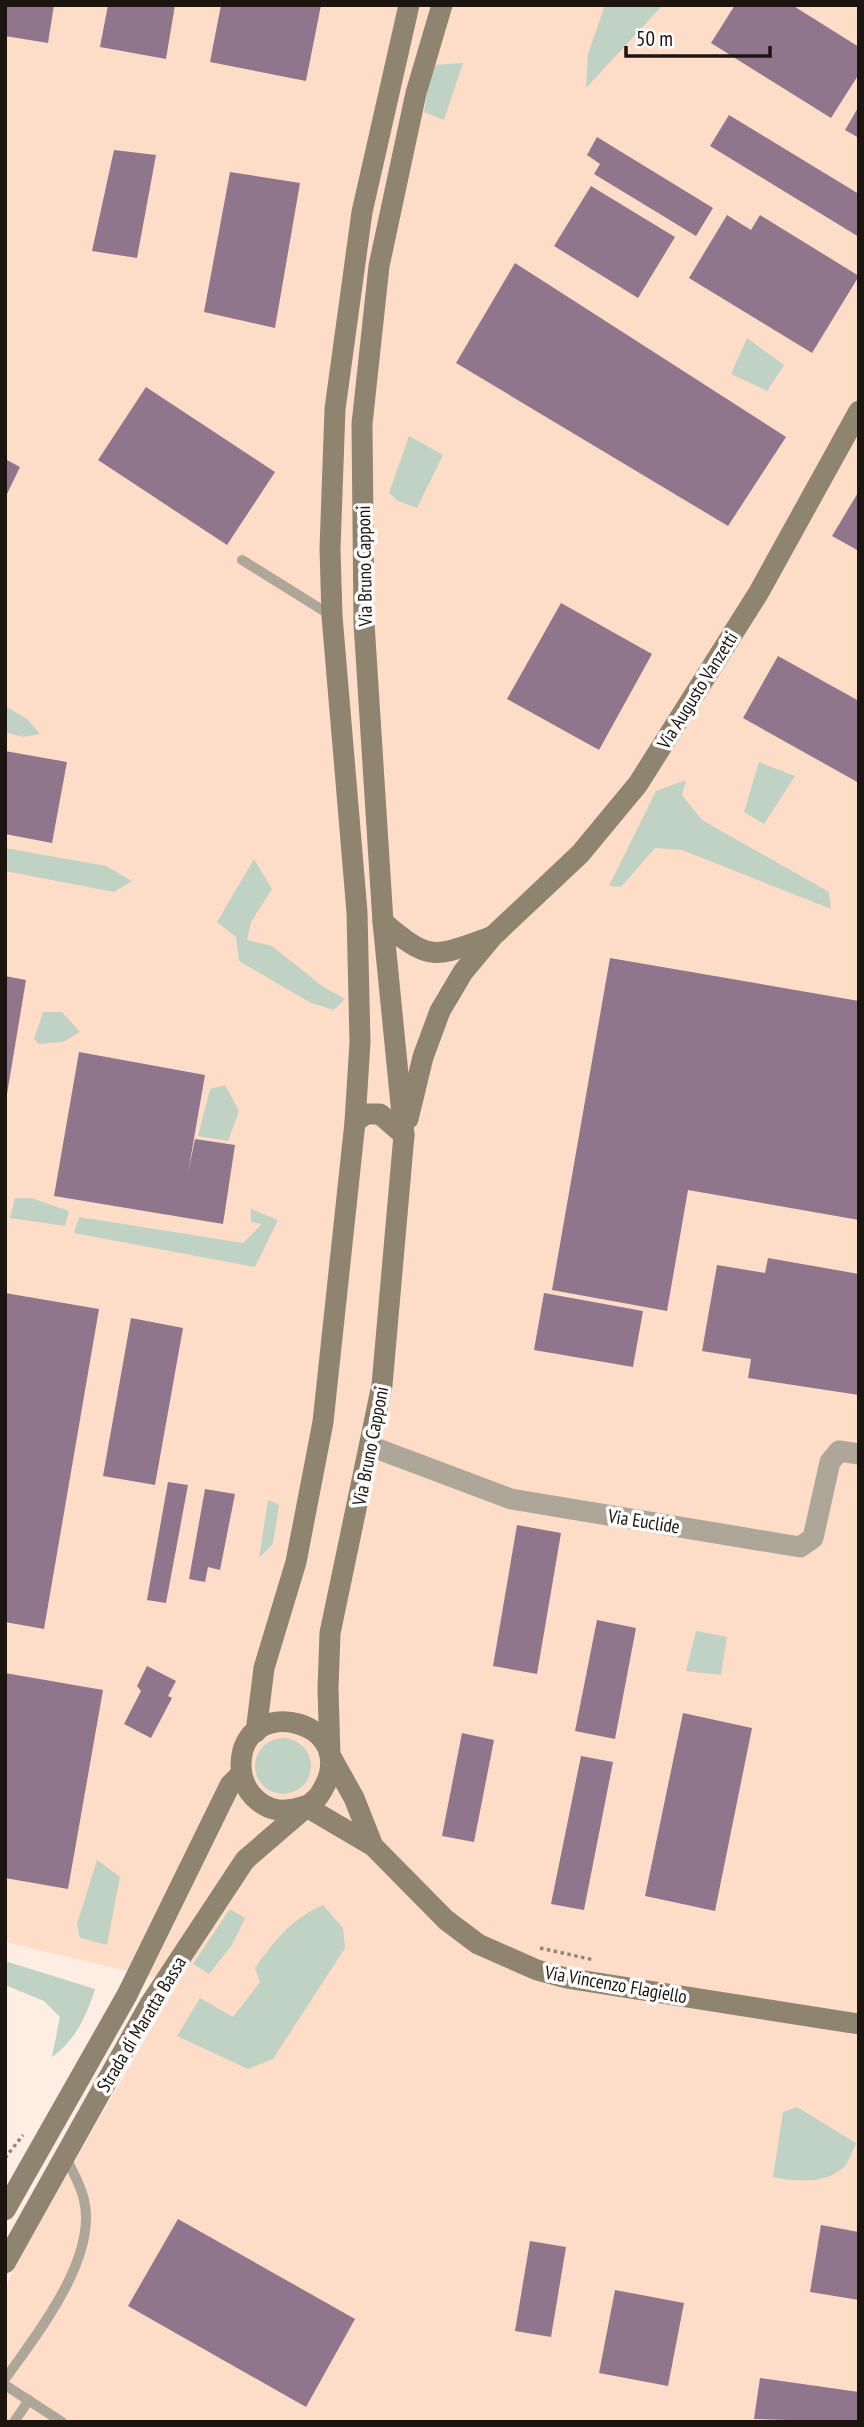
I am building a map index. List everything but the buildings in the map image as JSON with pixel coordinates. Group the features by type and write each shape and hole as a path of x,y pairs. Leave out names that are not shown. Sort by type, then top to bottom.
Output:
{"main road":[{"name":"Via Bruno Capponi","path":"256,1732 264,1668 296,1562 323,1422 355,1122 360,1042 357,912 332,616 330,550 335,410 362,212 409,5"},
{"name":"Via Bruno Capponi","path":"330,1755 330,1633 382,1385 404,1135 383,922 364,624 362,424 379,266 416,93 442,5"},
{"name":"Via Augusto Vanzetti","path":"404,1135 423,1057 440,1011 463,972 493,936 580,854 638,784 759,592 859,411"},
{"name":"Via Augusto Vanzetti","path":"383,922 411,946 426,953 444,953 493,936"},
{"path":"355,1122 366,1114 380,1114 404,1135"},
{"path":"284,1720 299,1722 318,1735 330,1755 331,1770 327,1785 318,1797 305,1806 278,1810 265,1806 246,1787 241,1774 242,1752 256,1732 269,1723 284,1720"},
{"name":"Via Vincenzo Flagiello","path":"330,1755 354,1798 373,1846"},
{"name":"Strada di Maratta Bassa","path":"5,2210 127,1996 230,1785 241,1774"},
{"name":"Via Vincenzo Flagiello","path":"305,1806 373,1846 446,1920 478,1944 537,1970 565,1978 859,2024"},
{"name":"Strada di Maratta Bassa","path":"5,2263 150,2004 245,1860 305,1806"}],"street":[{"name":"Via Euclide","path":"370,1446 511,1499 800,1547 813,1538 830,1462 839,1451 859,1454"}],"lane":[{"path":"243,560 332,616"},
{"path":"5,2379 30,2345 80,2257 84,2201 65,2155"},
{"path":"5,2385 62,2422"},
{"path":"14,2422 29,2400"}],"path":[{"path":"534,1947 606,1963"}],"shaded area":[{"path":"5,5 859,5 859,2422 5,2422 5,2289 19,2257 178,1983 5,1942"}],"green space":[{"path":"605,5 662,6 586,88 588,54"},
{"path":"463,63 444,120 424,112 432,65"},
{"path":"747,338 784,365 767,391 731,374"},
{"path":"409,436 443,455 417,508 398,501 389,493"},
{"path":"5,706 27,719 40,734 23,737 5,732"},
{"path":"759,762 795,776 764,824 744,812"},
{"path":"686,780 682,795 702,820 829,892 831,909 682,850 655,848 621,887 609,886 656,791"},
{"path":"5,848 106,866 132,881 114,892 5,871"},
{"path":"254,859 272,889 251,922 247,940 272,946 322,986 345,999 334,1010 311,1003 239,961 236,937 217,922"},
{"path":"43,1012 62,1012 80,1032 63,1042 39,1044 34,1039"},
{"path":"225,1085 239,1111 228,1141 198,1136 210,1089"},
{"path":"15,1198 31,1198 69,1211 65,1226 10,1218"},
{"path":"251,1209 278,1220 255,1267 74,1233 79,1217 243,1243 262,1224 251,1222"},
{"path":"268,1500 279,1505 273,1544 259,1558"},
{"path":"696,1631 727,1637 721,1675 686,1671"},
{"path":"283,1738 303,1746 311,1766 303,1786 283,1794 263,1786 255,1766 263,1746"},
{"path":"97,1860 120,1877 107,1945 80,1938 77,1924"},
{"path":"323,1905 343,1928 345,1948 273,2059 248,2069 177,2036 200,1998 233,2017 260,1982 255,1968 270,1948 284,1931 301,1917"},
{"path":"230,1909 245,1918 232,1945 209,1974 193,1964"},
{"path":"5,1961 95,1989 79,2027 52,2057 60,2017 44,2001 5,1985"},
{"path":"797,2107 856,2143 843,2168 819,2179 791,2180 773,2177 783,2112"}]}
